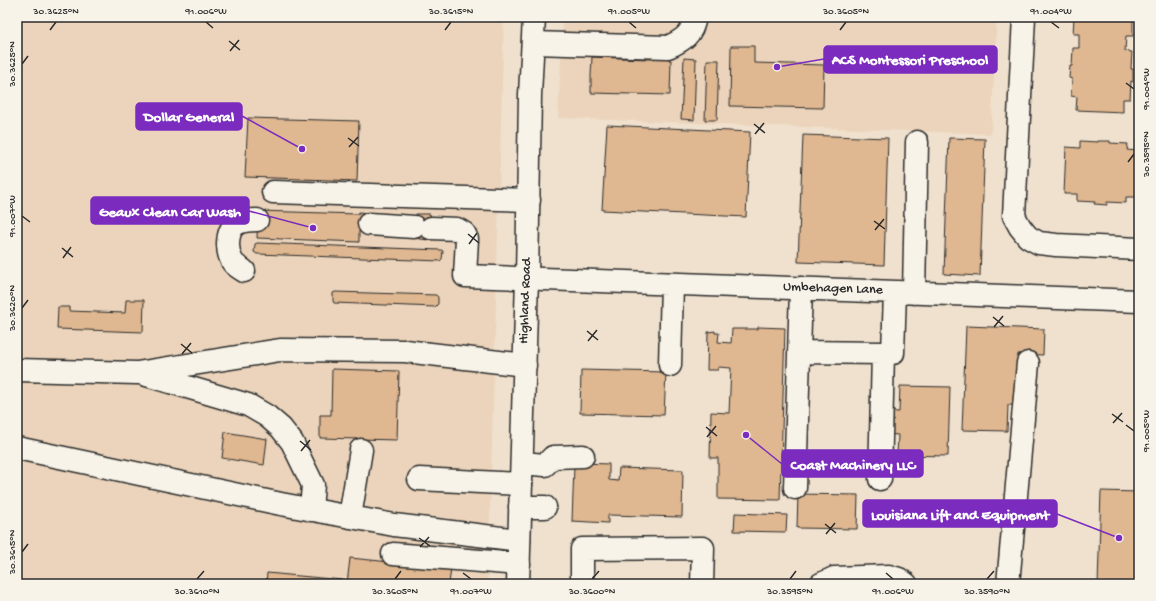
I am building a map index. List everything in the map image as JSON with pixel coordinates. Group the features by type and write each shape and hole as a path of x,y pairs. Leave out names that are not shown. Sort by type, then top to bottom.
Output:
{"street":[{"name":"Highland Road","path":"518,574 525,365 530,95 534,17"},
{"path":"533,43 668,47 683,40 691,30 695,17"},
{"path":"1024,17 1014,216 1028,237 1039,243 1139,249"},
{"path":"799,352 893,353 905,292 917,142"},
{"path":"273,192 529,200"},
{"path":"244,271 232,261 228,251 228,237 237,223 248,220 257,220"},
{"name":"Umbehagen Lane","path":"369,224 457,229 464,234 467,239 465,276 1139,301"},
{"path":"670,365 672,284"},
{"path":"795,488 801,288"},
{"path":"17,370 137,373 280,350 405,351 525,365"},
{"path":"880,479 883,353"},
{"path":"1008,584 1028,363"},
{"path":"137,373 248,405 267,416 281,428 292,442 313,485 311,510"},
{"path":"17,448 311,510 394,524 519,540"},
{"path":"350,517 361,450"},
{"path":"419,479 521,474 545,465 553,457 583,456"},
{"path":"520,507 545,507"},
{"path":"582,584 582,549 703,548 702,584"},
{"path":"393,554 518,574"},
{"path":"821,584 834,578 889,576 899,579 906,584"}],"shaded area":[{"path":"17,17 504,17 488,584 17,584"},
{"path":"563,17 997,17 991,134 558,118"}],"building":[{"path":"1074,17 1135,17 1133,18 1133,36 1126,36 1125,51 1132,52 1131,69 1133,69 1133,82 1131,81 1130,99 1123,99 1123,112 1076,110 1077,97 1071,96 1072,79 1069,78 1070,66 1072,66 1073,48 1079,48 1079,34 1073,34"},
{"path":"731,46 754,46 754,63 824,65 823,108 730,106"},
{"path":"649,55 669,56 669,60 671,60 670,95 591,93 592,57 649,59"},
{"path":"684,58 696,59 694,120 681,119"},
{"path":"707,60 719,60 717,120 705,120"},
{"path":"248,118 359,121 357,181 245,177"},
{"path":"607,125 750,132 746,217 602,210"},
{"path":"803,135 888,138 884,265 798,262"},
{"path":"949,138 985,139 980,276 944,274"},
{"path":"1080,141 1110,141 1110,143 1128,144 1127,150 1139,151 1139,197 1126,197 1126,203 1107,202 1107,205 1094,204 1095,202 1077,201 1077,194 1064,194 1066,147 1080,148"},
{"path":"258,211 369,213 368,231 359,231 359,242 257,238"},
{"path":"416,214 430,214 431,238 428,240 414,238"},
{"path":"255,244 443,251 442,259 440,261 257,254 254,252"},
{"path":"333,293 436,295 438,297 438,304 435,307 334,303"},
{"path":"126,300 144,300 143,332 57,329 58,307 69,307 69,311 125,313"},
{"path":"966,326 1044,329 1043,355 1018,354 1016,405 1008,405 1007,431 962,430"},
{"path":"758,327 785,328 780,500 718,499 718,458 710,458 711,412 729,413 731,368 718,367 718,370 707,370 708,332 715,331 715,333 719,333 718,342 731,343 732,329 758,329"},
{"path":"332,369 399,371 397,440 320,438 320,415 331,415"},
{"path":"581,370 666,372 664,415 580,413"},
{"path":"900,386 950,387 948,456 897,455 898,435 885,434 885,411 899,412"},
{"path":"225,432 267,439 264,465 222,458"},
{"path":"583,463 609,464 609,480 618,481 619,468 683,470 682,517 608,515 608,523 572,521 574,466"},
{"path":"1101,491 1139,492 1139,584 1098,584"},
{"path":"798,494 858,495 857,529 797,528"},
{"path":"735,513 787,515 786,532 734,531"},
{"path":"350,558 451,568 449,584 347,584"},
{"path":"267,573 343,580 343,584 266,584"}],"place":[{"name":"ACS Montessori Preschool","path":"777,67"},
{"name":"Dollar General","path":"302,149"},
{"name":"Geaux Clean Car Wash","path":"313,228"},
{"name":"Coast Machinery LLC","path":"746,435"},
{"name":"Louisiana Lift and Equipment","path":"1119,538"}]}
